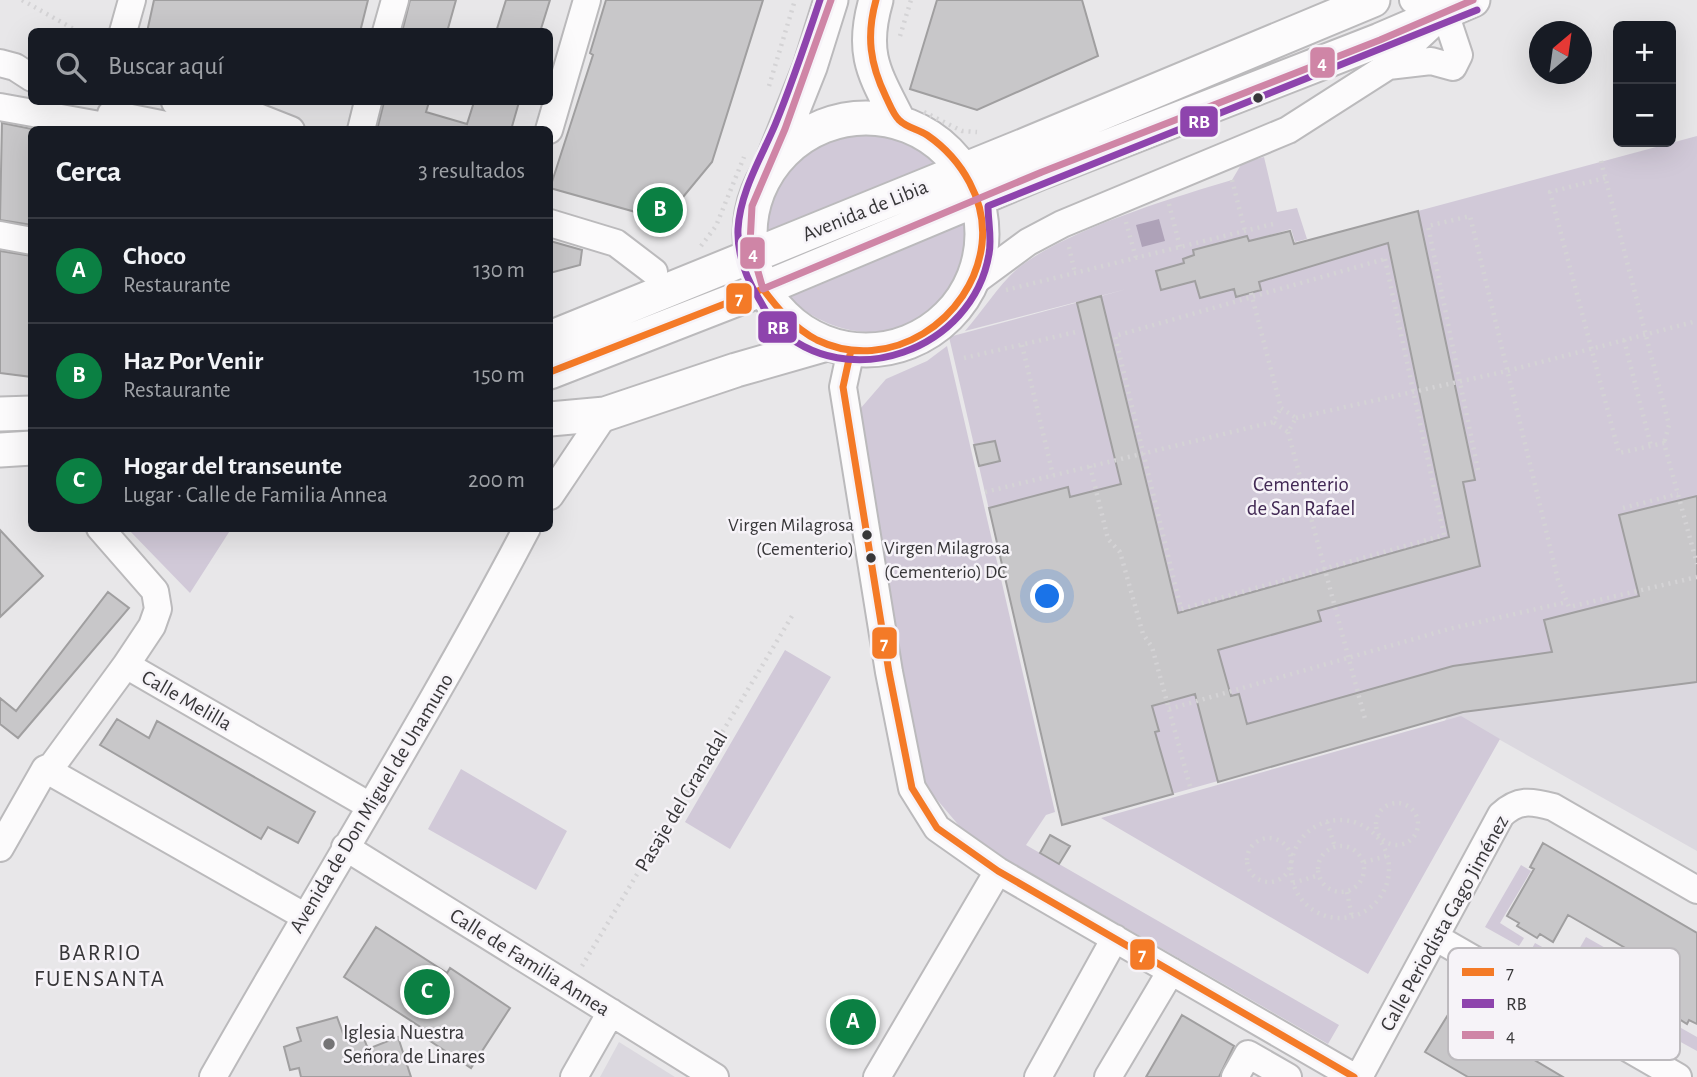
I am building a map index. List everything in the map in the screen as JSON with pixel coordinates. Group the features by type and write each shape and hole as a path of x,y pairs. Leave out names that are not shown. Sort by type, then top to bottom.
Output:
{"main road":[{"path":"831,0 810,67 759,158 749,225 751,257 763,289 787,319 801,331 839,347"},
{"path":"553,419 605,414 736,370 839,347 880,350 917,338 934,329 956,309 987,288 977,199 963,169 910,116 869,59 868,27 876,0"},
{"name":"Avenida de Libia","path":"553,337 963,169 1327,11 1373,0"},
{"name":"Avenida de Libia","path":"553,371 763,289 977,199 1459,6"},
{"path":"759,158 790,144 815,128 833,122 910,116"},
{"path":"0,414 28,414"}],"street":[{"path":"124,28 132,0"},
{"path":"132,28 139,0"},
{"path":"387,28 394,0"},
{"path":"550,126 587,0"},
{"path":"1413,0 1459,6"},
{"path":"987,288 1018,249 1062,224 1288,130 1388,66 1459,6"},
{"path":"1388,66 1431,61 1453,67 1459,55 1459,6"},
{"path":"0,63 15,67 28,75"},
{"path":"73,105 170,126"},
{"path":"181,105 226,126"},
{"path":"228,105 281,126"},
{"path":"362,126 367,105"},
{"path":"0,107 105,126"},
{"path":"553,224 616,243 654,272"},
{"path":"0,235 28,240"},
{"path":"839,347 843,387 887,659 912,789 937,828 998,871 1356,1077"},
{"path":"553,492 605,414"},
{"path":"103,532 155,591 158,608 152,626 126,665"},
{"name":"Avenida de Don Miguel de Unamuno","path":"213,1077 304,916 476,626 525,532"},
{"name":"Calle Melilla","path":"0,848 45,769 52,766 126,665 370,806"},
{"path":"45,769 304,916"},
{"name":"Calle Periodista Gago Jiménez","path":"1356,1077 1501,816 1513,804 1531,801 1553,807 1697,890"},
{"name":"Calle de Familia Annea","path":"345,847 715,1077"},
{"path":"877,1077 998,871"},
{"path":"1435,937 1454,948"},
{"path":"1038,1077 1115,938"},
{"path":"1108,1077 1171,971"},
{"path":"574,1077 611,1012"},
{"path":"1235,1077 1248,1054 1288,1077"},
{"path":"1648,1060 1678,1077"}],"path":[{"path":"22,0 72,28"},
{"path":"767,92 795,0"},
{"path":"898,42 911,0"},
{"path":"910,116 962,131 983,132"},
{"path":"697,279 689,261 716,226 759,158"},
{"path":"1601,161 1669,425 1664,443 1697,564"},
{"path":"1605,178 1550,192 1619,453 1664,443"},
{"path":"1232,180 1245,231"},
{"path":"1168,200 1180,247"},
{"path":"1478,470 1428,226 1470,216 1558,580 1569,607 1697,577"},
{"path":"1125,217 1136,258"},
{"path":"987,288 1075,273 1276,223"},
{"path":"1067,240 1075,273"},
{"path":"1385,259 1413,391 1444,535 1181,609 1115,336 1251,295 1385,259"},
{"path":"1251,295 1281,408 1296,418 1507,371 1697,321"},
{"path":"964,358 1076,332"},
{"path":"1624,340 1651,446"},
{"path":"1021,345 1053,475"},
{"path":"1273,422 1281,408"},
{"path":"1288,432 1296,418"},
{"path":"985,492 1273,422 1288,432 1365,719"},
{"path":"1090,466 1108,539 1121,552 1143,634 1152,647 1191,790"},
{"path":"1623,508 1678,495"},
{"path":"1170,709 1449,629 1567,602"},
{"name":"Pasaje del Granadal","path":"570,986 792,616"},
{"path":"1378,836 1349,820 1327,822 1304,835 1294,849 1291,863 1292,883 1298,896 1309,908 1323,916 1352,917 1370,909 1382,897 1388,882 1387,856 1378,836 1375,822 1387,806 1400,803 1416,814 1416,834 1405,844 1391,845 1378,836"},
{"path":"1327,822 1335,847"},
{"path":"1272,838 1284,844 1291,863 1284,876 1270,881 1256,877 1247,858 1259,841 1272,838"},
{"path":"1335,847 1352,848 1364,862 1362,881 1347,892 1329,889 1319,874 1323,855 1335,847"},
{"path":"1364,862 1387,856"},
{"path":"1292,883 1319,874"},
{"path":"1347,892 1352,917"}],"shaded area":[{"path":"1159,219 1165,241 1142,247 1136,225"},
{"path":"1697,682 1697,851 1470,723 1437,735 1447,717 1463,712"},
{"path":"619,1042 675,1077 600,1077"}],"green space":[{"path":"873,134 908,145 939,166 765,237 768,214 775,193 796,162 829,142"},
{"name":"Cementerio de San Rafael","path":"1697,136 1697,682 1463,712 1062,825 949,337 1127,289 965,331 1010,276 1037,255 1062,241 1120,217 1232,180 1242,163 1264,157 1277,212 1297,208 1307,239 1295,242 1291,229 1249,241 1290,231 1295,244 1656,147 1676,147 1676,142"},
{"path":"965,222 961,259 949,288 929,311 905,325 877,332 847,329 816,318 787,296"},
{"path":"947,346 1055,812 1046,815 1026,845 1339,1025 1328,1044 1006,859 961,828 928,789 910,741 861,453 860,409 886,379 927,361"},
{"path":"131,532 229,532 190,593"},
{"path":"785,650 831,677 730,849 685,822"},
{"path":"1461,716 1500,739 1368,974 1101,818"},
{"path":"461,769 567,831 536,890 428,829"},
{"path":"1521,865 1531,871 1500,923 1524,938 1519,946 1485,927"},
{"path":"1586,937 1605,948 1580,948"},
{"path":"1680,1027 1697,1037 1697,1051 1680,1042"}],"building":[{"path":"154,0 368,0 361,28 148,28"},
{"path":"410,0 456,0 448,28 403,28"},
{"path":"506,0 550,0 541,28 497,28"},
{"path":"606,0 763,0 712,162 664,220 553,189 553,179 593,55 590,53"},
{"path":"937,0 1082,0 1098,56 977,110 910,89"},
{"path":"383,105 428,105 426,112 467,124 473,105 518,105 512,126 378,126"},
{"path":"2,123 28,128 28,224 0,220"},
{"path":"1418,211 1475,480 1463,482 1480,566 1318,611 1321,621 1218,650 1231,696 1239,694 1247,724 1453,666 1552,652 1544,620 1639,596 1619,515 1697,496 1697,682 1463,712 1218,782 1195,694 1152,706 1159,731 1155,732 1173,794 1062,825 989,508 1068,487 1070,497 1121,484 1077,303 1101,296 1178,613 1449,537 1388,243 1259,282 1261,290 1236,297 1234,289 1200,298 1195,281 1161,290 1156,271 1184,263 1183,259 1194,255 1193,250 1247,236 1249,241 1290,231 1294,244"},
{"path":"553,242 582,250 580,265 553,272"},
{"path":"0,251 28,255 28,376 0,373"},
{"path":"995,441 1000,461 979,466 974,445"},
{"path":"0,530 43,576 0,617"},
{"path":"108,592 129,608 18,738 0,724 0,698 16,711"},
{"path":"117,719 149,738 157,721 315,812 298,843 268,827 261,839 100,745"},
{"path":"1050,835 1070,846 1059,864 1040,853"},
{"path":"1543,843 1697,933 1697,1024 1689,1020 1687,1024 1680,1020 1680,948 1625,948 1568,915 1553,942 1540,934 1537,938 1517,926 1519,923 1507,916 1534,869 1530,867"},
{"path":"376,927 447,973 450,968 510,1008 471,1068 415,1031 422,1028 344,977"},
{"path":"1182,1015 1234,1046 1219,1077 1146,1077"},
{"path":"1448,1015 1448,1060 1534,1060 1563,1077 1468,1077 1425,1052"},
{"name":"Iglesia Nuestra Señora de Linares","path":"337,1017 344,1036 361,1031 368,1049 398,1037 411,1077 301,1077 299,1068 290,1070 284,1047 301,1041 297,1028"}],"transit line":[{"name":"RB","path":"820,0 781,110 747,189 738,229 739,248 750,283 776,326 805,347 837,358 870,359 903,352 933,337 959,316 978,288 989,254 988,206 1477,10"},
{"name":"4","path":"831,0 785,129 752,206 750,244 763,289 1042,172 1380,40 1473,0"},
{"name":"7","path":"553,371 763,289 801,330 817,340 844,349 872,350 898,345 923,334 945,317 963,296 975,271 982,244 980,212 969,182 951,156 927,135 902,123 892,109 876,73 871,50 871,26 876,0"},
{"name":"7","path":"851,350 843,387 889,672 912,788 937,828 998,871 1354,1077"}],"place":[{"name":"Haz Por Venir","path":"660,210"},
{"name":"Virgen Milagrosa (Cementerio)","path":"867,535"},
{"name":"Virgen Milagrosa (Cementerio) DC","path":"871,558"},
{"name":"Hogar del transeunte","path":"427,992"},
{"name":"Choco","path":"853,1022"},
{"name":"Iglesia Nuestra Señora de Linares","path":"329,1044"}],"district":[{"name":"BARRIO FUENSANTA","path":"100,965"}]}
